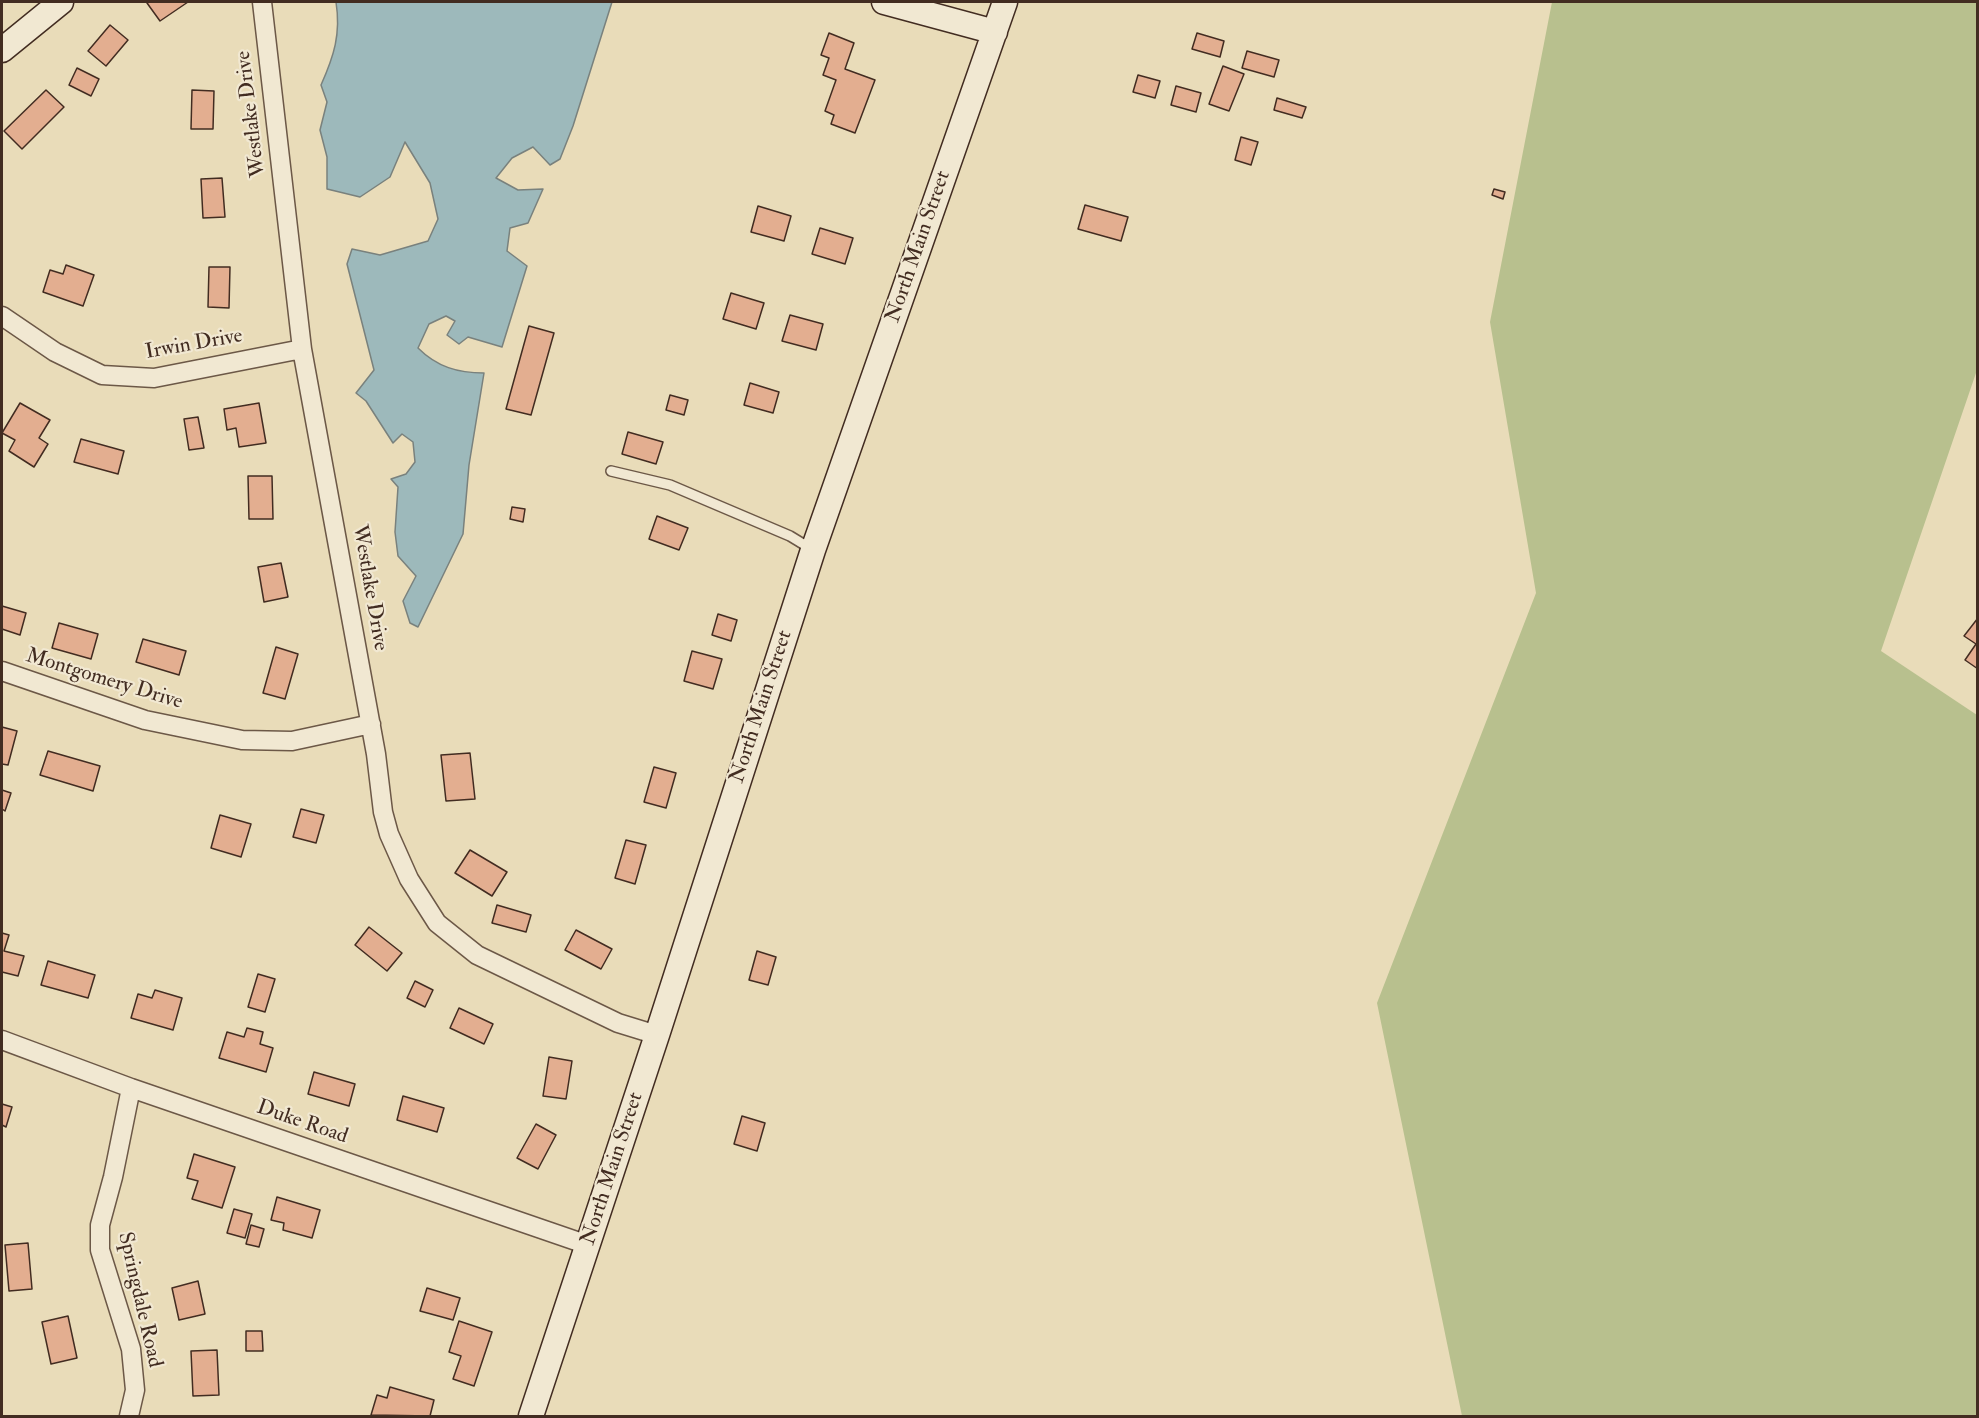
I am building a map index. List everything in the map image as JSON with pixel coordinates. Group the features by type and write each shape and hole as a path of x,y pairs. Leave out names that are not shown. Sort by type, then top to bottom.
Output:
{"street":[{"path":"2,50 61,2"},
{"name":"Westlake Drive","path":"262,2 302,349 371,724 383,812 389,834 409,879 437,923 477,955 618,1023 657,1035"},
{"path":"884,2 995,32"},
{"name":"North Main Street","path":"531,1416 657,1035 813,550 1005,2"},
{"name":"Irwin Drive","path":"2,316 55,352 102,375 154,378 302,349"},
{"name":"Montgomery Drive","path":"2,671 145,720 242,740 292,741 371,724"},
{"name":"Duke Road","path":"2,1040 131,1088 588,1245"},
{"name":"Springdale Road","path":"129,1416 135,1390 131,1349 100,1250 100,1225 131,1088"}],"lane":[{"path":"611,471 670,485 790,536 813,550"}],"green space":[{"path":"1552,2 1977,2 1977,370 1881,651 1977,715 1977,1416 1462,1416 1377,1003 1536,593 1490,322"}],"water":[{"path":"336,2 612,2 573,126 560,159 550,165 533,147 512,158 496,178 518,190 543,189 528,223 510,228 507,251 527,266 502,347 468,337 459,344 447,335 455,321 446,316 429,324 418,348 425,355 448,368 484,373 469,465 463,534 418,627 410,623 403,601 416,576 398,556 395,532 398,487 391,479 406,474 415,462 413,442 402,434 393,443 366,401 356,393 374,370 347,264 352,249 380,255 428,241 438,219 430,183 405,142 390,177 360,197 327,189 327,157 320,130 327,102 321,85 330,64 337,35"}],"building":[{"path":"188,2 160,21 147,3"},
{"path":"110,25 128,40 106,66 88,51"},
{"path":"829,33 854,43 845,69 875,80 855,133 831,124 834,115 825,111 836,80 823,75 829,58 821,55"},
{"path":"1197,33 1224,41 1220,57 1192,49"},
{"path":"1247,51 1279,60 1274,77 1242,68"},
{"path":"1223,66 1244,74 1229,111 1209,104"},
{"path":"77,68 99,79 91,96 69,85"},
{"path":"1138,75 1160,81 1155,98 1133,92"},
{"path":"1176,86 1201,93 1196,112 1171,105"},
{"path":"46,90 64,107 22,149 4,131"},
{"path":"192,90 214,91 213,129 191,129"},
{"path":"1277,98 1306,107 1302,118 1274,110"},
{"path":"1241,137 1258,142 1251,165 1235,160"},
{"path":"222,178 225,217 203,218 201,179"},
{"path":"1494,189 1505,192 1503,199 1492,195"},
{"path":"1085,205 1128,217 1121,241 1078,229"},
{"path":"758,206 791,216 784,241 751,232"},
{"path":"820,228 853,238 845,264 812,254"},
{"path":"66,265 94,275 83,306 43,292 50,270 63,274"},
{"path":"209,267 230,267 229,308 208,307"},
{"path":"731,293 764,303 756,329 723,319"},
{"path":"790,315 823,324 816,350 782,341"},
{"path":"529,326 554,333 531,415 506,409"},
{"path":"750,383 779,392 773,413 744,405"},
{"path":"670,395 688,400 684,415 666,410"},
{"path":"20,403 50,420 39,438 48,444 34,467 9,451 15,440 2,433"},
{"path":"259,403 266,443 239,447 236,428 227,430 224,409"},
{"path":"198,417 204,448 189,450 184,419"},
{"path":"628,432 663,442 656,464 622,454"},
{"path":"81,439 124,451 118,474 74,462"},
{"path":"248,476 272,476 273,519 249,519"},
{"path":"512,507 525,509 523,522 510,519"},
{"path":"657,516 688,528 679,550 649,539"},
{"path":"281,563 288,597 264,602 258,567"},
{"path":"2,606 26,613 20,635 2,629"},
{"path":"718,614 737,620 731,641 712,635"},
{"path":"1978,618 1978,669 1965,660 1976,644 1964,636"},
{"path":"59,623 98,634 91,659 52,648"},
{"path":"143,639 186,651 179,675 136,662"},
{"path":"276,647 298,654 285,699 263,693"},
{"path":"692,651 722,659 713,689 684,681"},
{"path":"2,727 17,731 8,765 2,764"},
{"path":"48,751 100,766 93,791 40,775"},
{"path":"470,753 475,799 446,801 441,755"},
{"path":"654,767 676,773 666,808 644,802"},
{"path":"2,790 11,793 5,811 2,809"},
{"path":"301,809 324,815 316,843 293,837"},
{"path":"220,815 251,824 241,857 211,848"},
{"path":"626,840 646,845 635,884 615,878"},
{"path":"470,850 507,872 492,896 455,873"},
{"path":"497,905 531,915 526,932 492,923"},
{"path":"369,927 402,953 387,971 355,945"},
{"path":"576,930 612,949 601,969 565,950"},
{"path":"2,933 9,935 4,951 24,956 18,976 2,972"},
{"path":"757,951 776,957 768,985 749,980"},
{"path":"48,961 95,975 88,998 41,985"},
{"path":"258,974 275,979 265,1012 248,1007"},
{"path":"415,981 433,990 425,1007 407,998"},
{"path":"155,990 182,998 173,1030 131,1018 138,994 152,998"},
{"path":"459,1008 493,1024 484,1044 450,1028"},
{"path":"247,1028 263,1032 260,1044 273,1048 266,1072 219,1058 227,1032 244,1037"},
{"path":"549,1057 572,1061 566,1099 543,1096"},
{"path":"314,1072 355,1084 349,1106 308,1094"},
{"path":"403,1096 444,1108 437,1132 397,1120"},
{"path":"2,1104 12,1107 6,1127 2,1125"},
{"path":"742,1116 765,1123 757,1151 734,1144"},
{"path":"536,1124 556,1135 538,1169 517,1158"},
{"path":"194,1154 235,1167 222,1208 192,1199 198,1181 187,1178"},
{"path":"277,1197 320,1210 312,1238 283,1230 284,1223 271,1220"},
{"path":"234,1209 252,1214 245,1238 227,1233"},
{"path":"251,1225 264,1229 259,1247 246,1244"},
{"path":"28,1243 32,1289 9,1291 5,1245"},
{"path":"198,1281 205,1314 179,1320 172,1288"},
{"path":"427,1288 460,1298 453,1320 420,1311"},
{"path":"68,1316 77,1358 51,1364 42,1322"},
{"path":"459,1321 492,1332 474,1386 453,1379 461,1356 449,1352"},
{"path":"246,1331 262,1331 263,1351 246,1351"},
{"path":"217,1350 219,1395 193,1396 191,1351"},
{"path":"390,1387 434,1400 430,1416 371,1415 377,1395 387,1398"}]}
